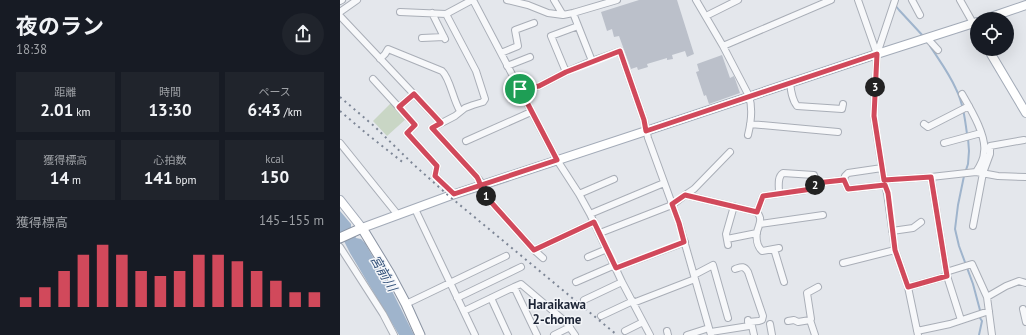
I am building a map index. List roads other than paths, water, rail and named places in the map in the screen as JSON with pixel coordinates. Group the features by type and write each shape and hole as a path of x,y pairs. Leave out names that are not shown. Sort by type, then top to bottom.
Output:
{"highway":[{"path":"340,238 360,229 390,274 420,335"}],"main road":[{"path":"1006,12 1026,5"},
{"path":"340,200 360,229 454,194 925,38 970,27"},
{"path":"992,56 1026,113"}],"street":[{"path":"340,12 357,0"},
{"path":"400,12 446,14 473,0 557,160 590,214 622,282 650,335"},
{"path":"511,0 548,13 563,15 573,14 616,0"},
{"path":"554,0 563,15"},
{"path":"696,0 750,96 750,124 748,135"},
{"path":"706,16 738,0"},
{"path":"723,46 831,0"},
{"path":"858,0 877,54"},
{"path":"895,0 877,54 874,116 884,182 888,193 895,250 908,287 917,333 989,311"},
{"path":"912,0 920,15"},
{"path":"960,0 970,16"},
{"path":"422,38 445,38 432,13"},
{"path":"446,14 476,71 485,99 483,102 472,104 460,111 455,116 432,128 477,177 480,181 482,192 543,258"},
{"path":"573,14 592,61"},
{"path":"340,16 441,123"},
{"path":"501,53 518,46 515,30 534,23"},
{"path":"566,72 551,36 578,26"},
{"path":"925,38 938,50"},
{"path":"380,59 388,49 442,71 447,78 454,101 460,111"},
{"path":"520,89 539,86 566,72 620,51 644,120 648,138 679,223 710,332"},
{"path":"507,66 530,57"},
{"path":"373,79 415,125 407,133 437,166 435,176 454,194"},
{"path":"790,83 792,96 797,106 842,109 843,104"},
{"path":"399,107 414,94"},
{"path":"962,94 981,133 985,151 981,163 974,226"},
{"path":"924,124 928,127 969,106"},
{"path":"466,141 531,112"},
{"path":"750,124 838,132"},
{"path":"944,143 981,133"},
{"path":"980,173 990,154 990,146 1024,140"},
{"path":"340,143 398,215"},
{"path":"600,233 672,204 694,189 730,152"},
{"path":"882,168 848,173 844,180 848,189 884,182 980,173 998,176 1026,177"},
{"path":"779,193 779,178 783,173 814,175 816,183 812,189 763,196 757,212 760,218 757,233 759,249 762,251 776,249 785,278"},
{"path":"931,177 946,274 961,320"},
{"path":"579,194 614,179"},
{"path":"816,183 844,180"},
{"path":"590,214 664,183"},
{"path":"685,195 757,212"},
{"path":"734,206 726,234 728,242 757,233"},
{"path":"415,209 475,335"},
{"path":"760,224 823,215"},
{"path":"534,250 594,222"},
{"path":"892,231 913,228 921,222"},
{"path":"576,282 615,266 684,242"},
{"path":"340,247 383,314 394,335"},
{"path":"588,257 607,248"},
{"path":"843,263 895,250"},
{"path":"406,304 506,256"},
{"path":"601,316 694,277 713,264 728,318"},
{"path":"908,287 972,264 987,297 992,335"},
{"path":"457,298 521,267"},
{"path":"687,335 710,332 762,320 763,316 746,268 735,268"},
{"path":"987,297 1006,286 1019,281 1026,283"},
{"path":"584,300 622,282"},
{"path":"464,311 521,284 566,322 575,335"},
{"path":"514,287 537,335"},
{"path":"815,335 810,320 807,293 818,287"},
{"path":"491,298 508,335"},
{"path":"1022,309 1026,322"},
{"path":"788,321 794,320 798,322 810,320"},
{"path":"625,331 643,322"},
{"path":"748,322 752,326 754,335"},
{"path":"770,324 772,335"},
{"path":"554,335 570,328"}],"water":[{"name":"宮前川","path":"340,211 351,224 356,238 361,239 365,243 390,287 414,335 399,335 350,253 340,233"}],"waterway":[{"path":"895,5 924,37"},
{"path":"930,46 947,72 958,94 967,134"},
{"path":"968,138 968,164 958,205 955,229 981,314 980,318 982,321 979,335"}],"railway":[{"path":"340,97 374,126 449,196 617,335"},
{"path":"340,111 405,164"}],"district":[{"name":"Haraikawa 2-chome","path":"557,312"}]}
